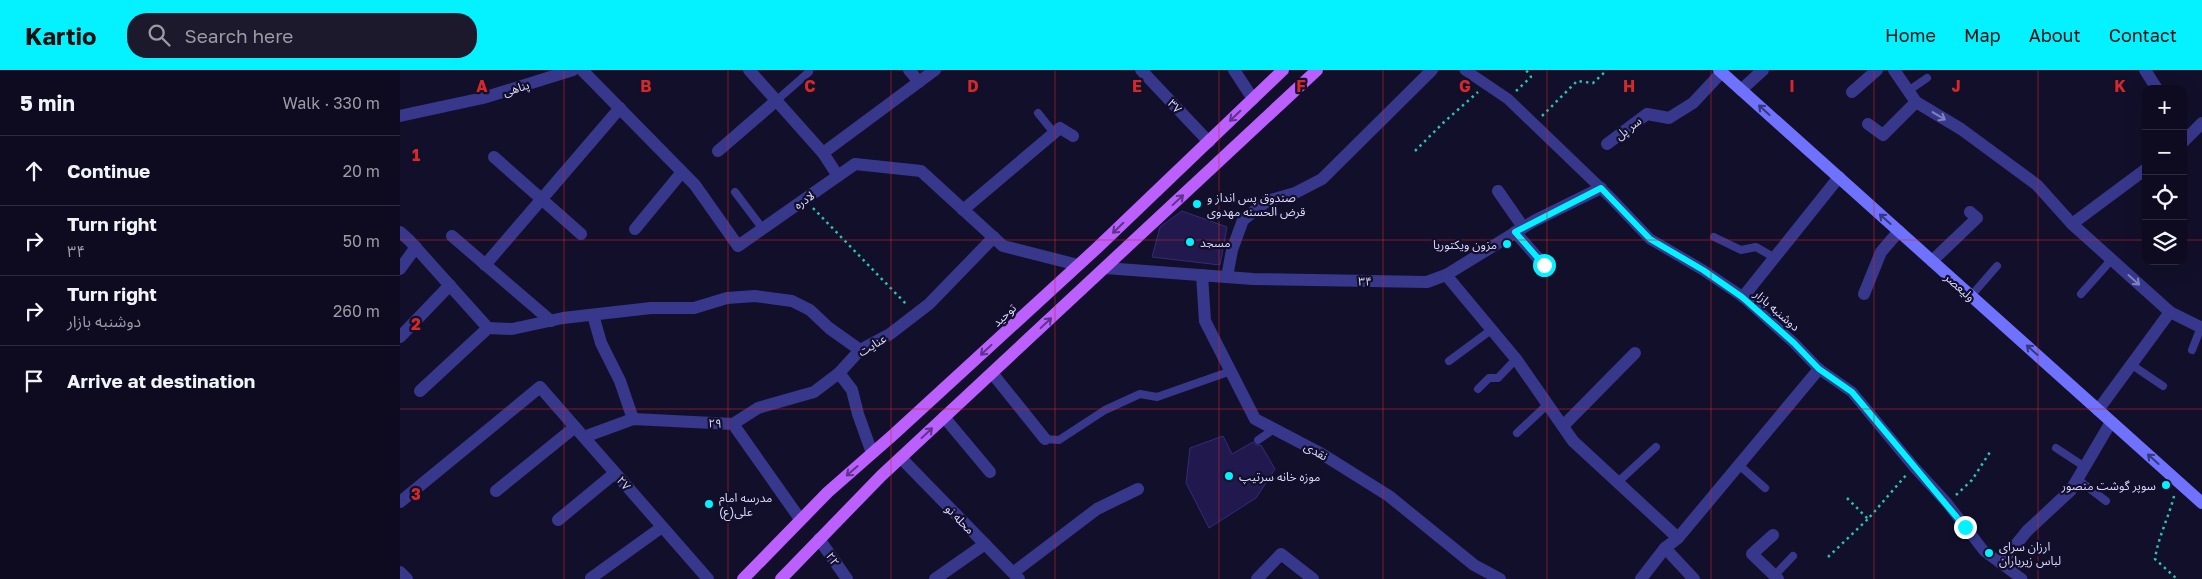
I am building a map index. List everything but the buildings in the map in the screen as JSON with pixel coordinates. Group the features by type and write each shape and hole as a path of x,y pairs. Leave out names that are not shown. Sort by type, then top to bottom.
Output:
{"main road":[{"name":"توحید","path":"743,579 800,519 1078,265 1283,70"},
{"path":"781,579 819,539 944,417 1317,70"},
{"name":"ولیعصر","path":"1720,71 2202,503"},
{"path":"1012,326 1026,341"}],"street":[{"name":"پناهی","path":"400,116 483,98 573,70"},
{"name":"لادره","path":"582,70 695,185 738,246 855,164 921,172 1003,246 1078,265"},
{"path":"749,70 823,154 838,176"},
{"path":"909,70 919,82"},
{"path":"823,154 935,70"},
{"name":"۳۷","path":"1141,70 1209,142"},
{"path":"1234,70 1253,99"},
{"path":"1227,277 1232,250 1243,220 1267,201 1295,193 1322,179 1432,70"},
{"name":"دوشنبه بازار","path":"1466,70 1508,100 1601,188 1650,239 1703,270 1742,297 1794,343 1819,369 1852,392 1914,467 1948,503 1984,551 2022,579"},
{"path":"1741,90 1763,70"},
{"path":"1852,92 1877,70"},
{"path":"1894,70 1916,102 1961,129 2038,185 2072,224 2170,312 2201,328"},
{"path":"2145,70 2154,85"},
{"name":"سر پل","path":"1607,144 1648,114 1669,118 1693,103 1720,71"},
{"path":"718,152 777,100"},
{"path":"1868,124 1883,135 1916,102"},
{"path":"485,265 620,108"},
{"path":"2187,134 2202,123"},
{"path":"963,210 1060,128 1073,136"},
{"path":"494,157 581,234"},
{"path":"635,229 682,172"},
{"path":"2072,224 2142,172"},
{"path":"1742,297 1839,177"},
{"name":"۳۴","path":"1105,268 1227,277 1427,282 1446,274 1519,230 1601,188"},
{"path":"1498,191 1519,230 1544,265"},
{"path":"1932,261 1977,218 1970,212"},
{"path":"400,232 416,247 488,328"},
{"path":"1864,294 1881,252 1899,232"},
{"path":"452,236 550,321"},
{"name":"عنایت","path":"733,424 758,408 814,392 839,373 860,350 890,334 916,314 966,268 994,238"},
{"path":"400,270 416,247"},
{"path":"1446,274 1516,359 1573,441 1678,538"},
{"name":"نقدی","path":"1202,275 1205,321 1255,419 1322,454 1389,496 1474,564 1479,574 1500,579"},
{"path":"400,337 450,285"},
{"path":"420,391 488,328 512,329 550,321 651,308 694,308 727,298 755,296 792,302 810,310 830,328 860,350"},
{"path":"2098,410 2170,312"},
{"path":"593,315 601,343 620,382 633,419"},
{"path":"1563,426 1635,354"},
{"path":"1641,579 1665,548 1678,538 1819,369"},
{"path":"839,373 852,390 858,414 872,453"},
{"path":"992,373 1046,439"},
{"name":"۲۷","path":"400,502 540,387 708,579"},
{"path":"944,417 990,472"},
{"name":"۲۹","path":"584,437 633,419 733,424 800,519"},
{"path":"2001,563 2028,531 2070,490 2111,422"},
{"path":"496,491 575,427"},
{"name":"محله نو","path":"901,458 1017,576"},
{"path":"558,520 616,474"},
{"path":"1017,576 1097,509 1138,489"},
{"path":"591,578 662,527"},
{"path":"1773,535 1752,554 1776,577"},
{"name":"۲۲","path":"819,539 847,579"},
{"path":"935,579 985,544"},
{"path":"1665,548 1694,579"},
{"path":"1256,579 1281,554 1313,579"},
{"path":"400,572 407,579"}],"lane":[{"path":"777,100 809,72"},
{"path":"1908,91 1927,78"},
{"path":"1038,113 1054,134"},
{"path":"735,192 763,229"},
{"path":"1714,237 1741,250 1756,247 1774,258"},
{"path":"2081,294 2112,260"},
{"path":"1971,296 1997,266"},
{"path":"2192,350 2201,328"},
{"path":"1449,361 1492,330"},
{"path":"1478,389 1489,378 1498,378 1516,359"},
{"path":"2132,365 2163,386"},
{"path":"1046,439 1059,440 1105,410 1140,394 1157,397 1231,371"},
{"path":"1517,433 1548,404"},
{"path":"1258,440 1274,429"},
{"path":"1618,482 1656,447"},
{"path":"2056,448 2085,467"},
{"path":"1739,465 1765,488"},
{"path":"2077,479 2106,501"},
{"path":"1776,577 1794,556"}],"path":[{"path":"1508,100 1531,77 1526,70"},
{"path":"1533,124 1576,81 1592,83 1607,70"},
{"path":"1415,151 1487,84"},
{"path":"805,200 916,314"},
{"path":"1948,503 1972,480 1990,452"},
{"path":"1828,557 1868,519 1914,467"},
{"path":"2177,579 2156,559 2157,547 2169,517 2178,481"},
{"path":"1847,498 1868,519"}],"place":[{"name":"صندوق پس انداز و قرض الحسنه مهدوی","path":"1197,204"},
{"name":"مسجد","path":"1190,242"},
{"name":"مزون ویکتوریا","path":"1507,244"},
{"name":"موزه خانه سرتیپ","path":"1229,476"},
{"name":"سوپر گوشت منصور","path":"2166,485"},
{"name":"مدرسه امام علی(ع)","path":"709,504"},
{"name":"ارزان سرای لباس زیرباران","path":"1989,553"}],"route":[{"path":"1544,265 1515,232 1601,188 1650,239 1703,270 1742,297 1794,343 1819,369 1852,392 1914,467 1948,503 1965,527"}]}
